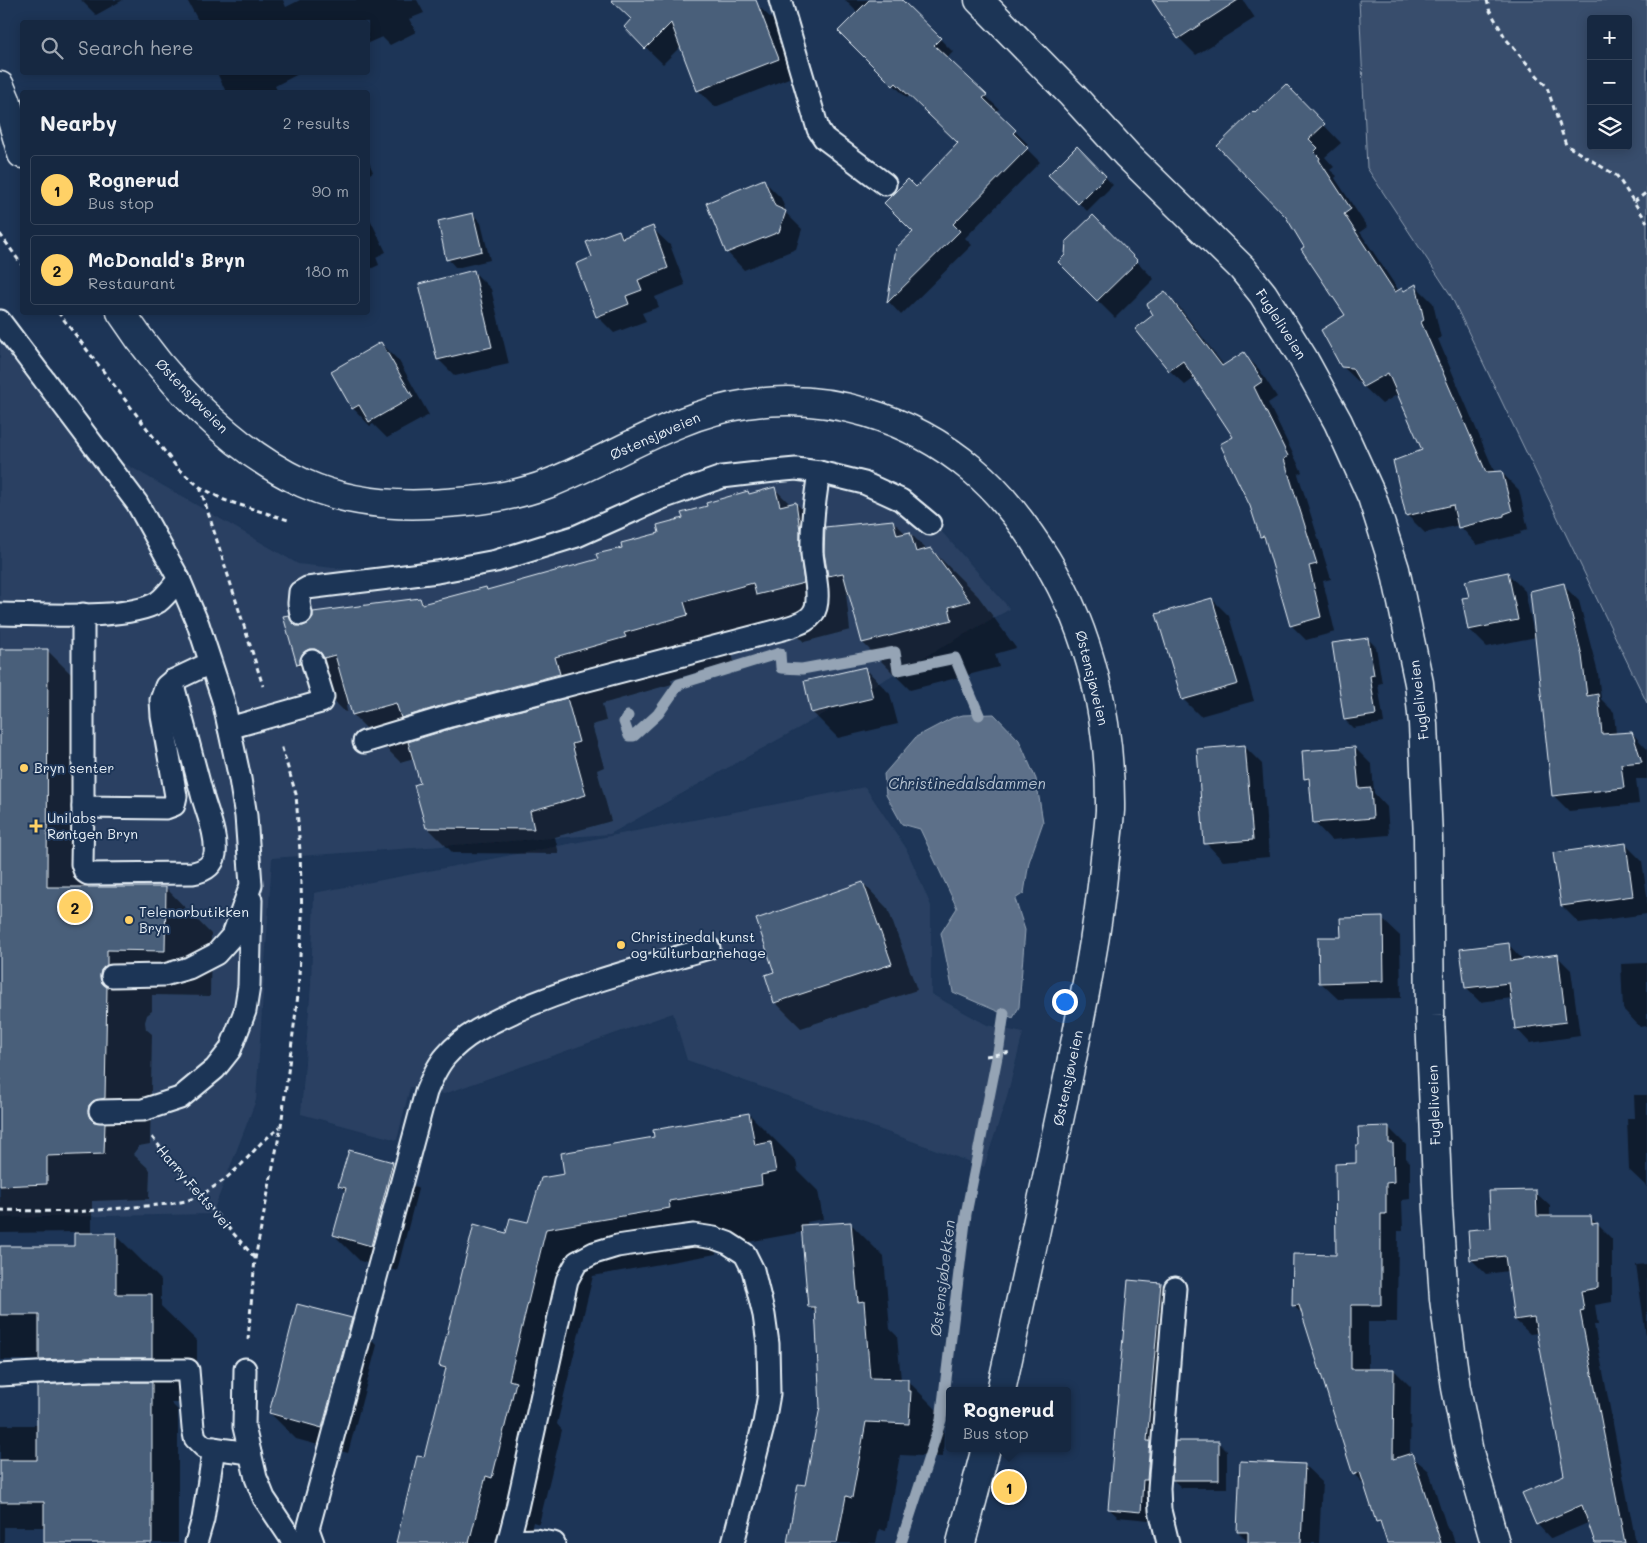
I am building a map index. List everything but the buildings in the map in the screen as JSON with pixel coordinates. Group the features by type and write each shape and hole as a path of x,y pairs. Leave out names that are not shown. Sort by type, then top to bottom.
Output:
{"main road":[{"name":"Fugleliveien","path":"979,0 1072,95 1127,155 1242,268 1263,294 1303,358 1338,422 1372,497 1395,569 1419,683 1423,724 1428,838 1429,993 1438,1209 1444,1299 1455,1380 1469,1452 1495,1543"},
{"path":"0,86 20,148"},
{"path":"0,146 20,164"},
{"name":"Østensjøveien","path":"123,315 131,328 184,392 217,426 266,463 303,483 333,494 372,502 410,506 470,502 506,496 545,485 700,415 743,404 784,400 814,401 854,408 888,419 920,433 957,456 983,479 1009,507 1031,535 1048,563 1064,591 1079,624 1090,659 1104,722 1109,766 1110,813 1101,904 1084,999 1002,1387"},
{"path":"961,1543 985,1452"}],"lane":[{"path":"780,0 818,129 824,138 885,184"},
{"path":"0,321 137,503 179,579 198,624 223,700 246,816 251,885 249,986 245,1011 230,1050 215,1069 180,1098 143,1110 100,1111"},
{"path":"301,614 298,603 300,592 307,588 437,572 496,561 577,536 662,498 722,477 796,469 819,472 864,483 901,500 930,524"},
{"path":"364,742 450,716 783,629 810,618 816,607 817,589 813,566 812,539 813,512 819,472"},
{"path":"0,614 83,614 140,609 158,601 179,579"},
{"path":"83,614 82,864 85,872 88,874 201,872 208,868 215,854 211,826 172,681"},
{"path":"229,728 321,702 323,697 312,661"},
{"path":"82,807 166,808 174,805 176,796 161,700 166,686 172,681 210,664"},
{"path":"112,976 164,975 189,968 216,954 233,935 251,885"},
{"path":"313,1543 308,1528 426,1092 436,1070 446,1055 463,1039 482,1026 540,1000 620,973 709,948"},
{"path":"554,1543 536,1540 508,1542 519,1500 566,1280 577,1262 594,1252 617,1246 694,1235 714,1238 728,1243 745,1254 753,1270 759,1292 768,1344 769,1394 764,1422 733,1543"},
{"path":"1168,1543 1160,1510 1159,1488 1175,1288"},
{"path":"245,1369 244,1428 256,1478 264,1498 294,1543"},
{"path":"0,1375 91,1370 188,1370 195,1438 204,1447 250,1453"},
{"path":"196,1543 203,1519 214,1448"}],"path":[{"path":"1487,0 1489,8 1506,39 1547,87 1566,145 1617,176 1647,222"},
{"path":"1634,202 1647,192"},
{"path":"0,234 20,262"},
{"path":"60,315 178,469 200,487 224,500 288,520"},
{"path":"986,1056 1012,1052"},
{"name":"Harry Fetts vei","path":"143,1110 146,1125 156,1144 255,1259"},
{"path":"0,1210 75,1212 168,1204 200,1196 224,1180 281,1126"}],"shaded area":[{"path":"1359,0 1647,0 1647,703 1450,294 1367,168"},
{"path":"0,307 117,459 298,564 442,580 687,483 779,459 860,477 926,514 1010,609 610,834 272,858 256,1100 212,1214 0,1218"},
{"name":"Christinedal kunst og kulturbarnehage","path":"865,787 906,848 931,906 931,994 987,1025 1023,1033 1006,1100 984,1167 687,1060 673,1013 444,1094 410,1087 397,1140 301,1114 311,984 314,893"}],"water":[{"name":"Christinedalsdammen","path":"994,714 1019,740 1036,779 1043,822 1029,862 1024,893 1015,899 1025,930 1019,1007 1013,1018 953,992 941,933 957,908 920,829 902,824 886,795 884,774 916,737 952,718 963,715"}],"waterway":[{"name":"Østensjøbekken","path":"628,716 624,722 629,736 634,736 658,714 679,684 780,653 781,668 802,669 895,652 898,670 955,658 979,715"},
{"name":"Østensjøbekken","path":"901,1543 941,1420 966,1214 1004,1013"}],"place":[{"name":"Bryn senter","path":"24,768"},
{"name":"Unilabs Røntgen Bryn","path":"36,826"},
{"name":"McDonald's Bryn","path":"75,907"},
{"name":"Telenorbutikken Bryn","path":"129,920"},
{"name":"Christinedal kunst og kulturbarnehage","path":"621,945"},
{"name":"Rognerud","path":"1009,1487"}]}
